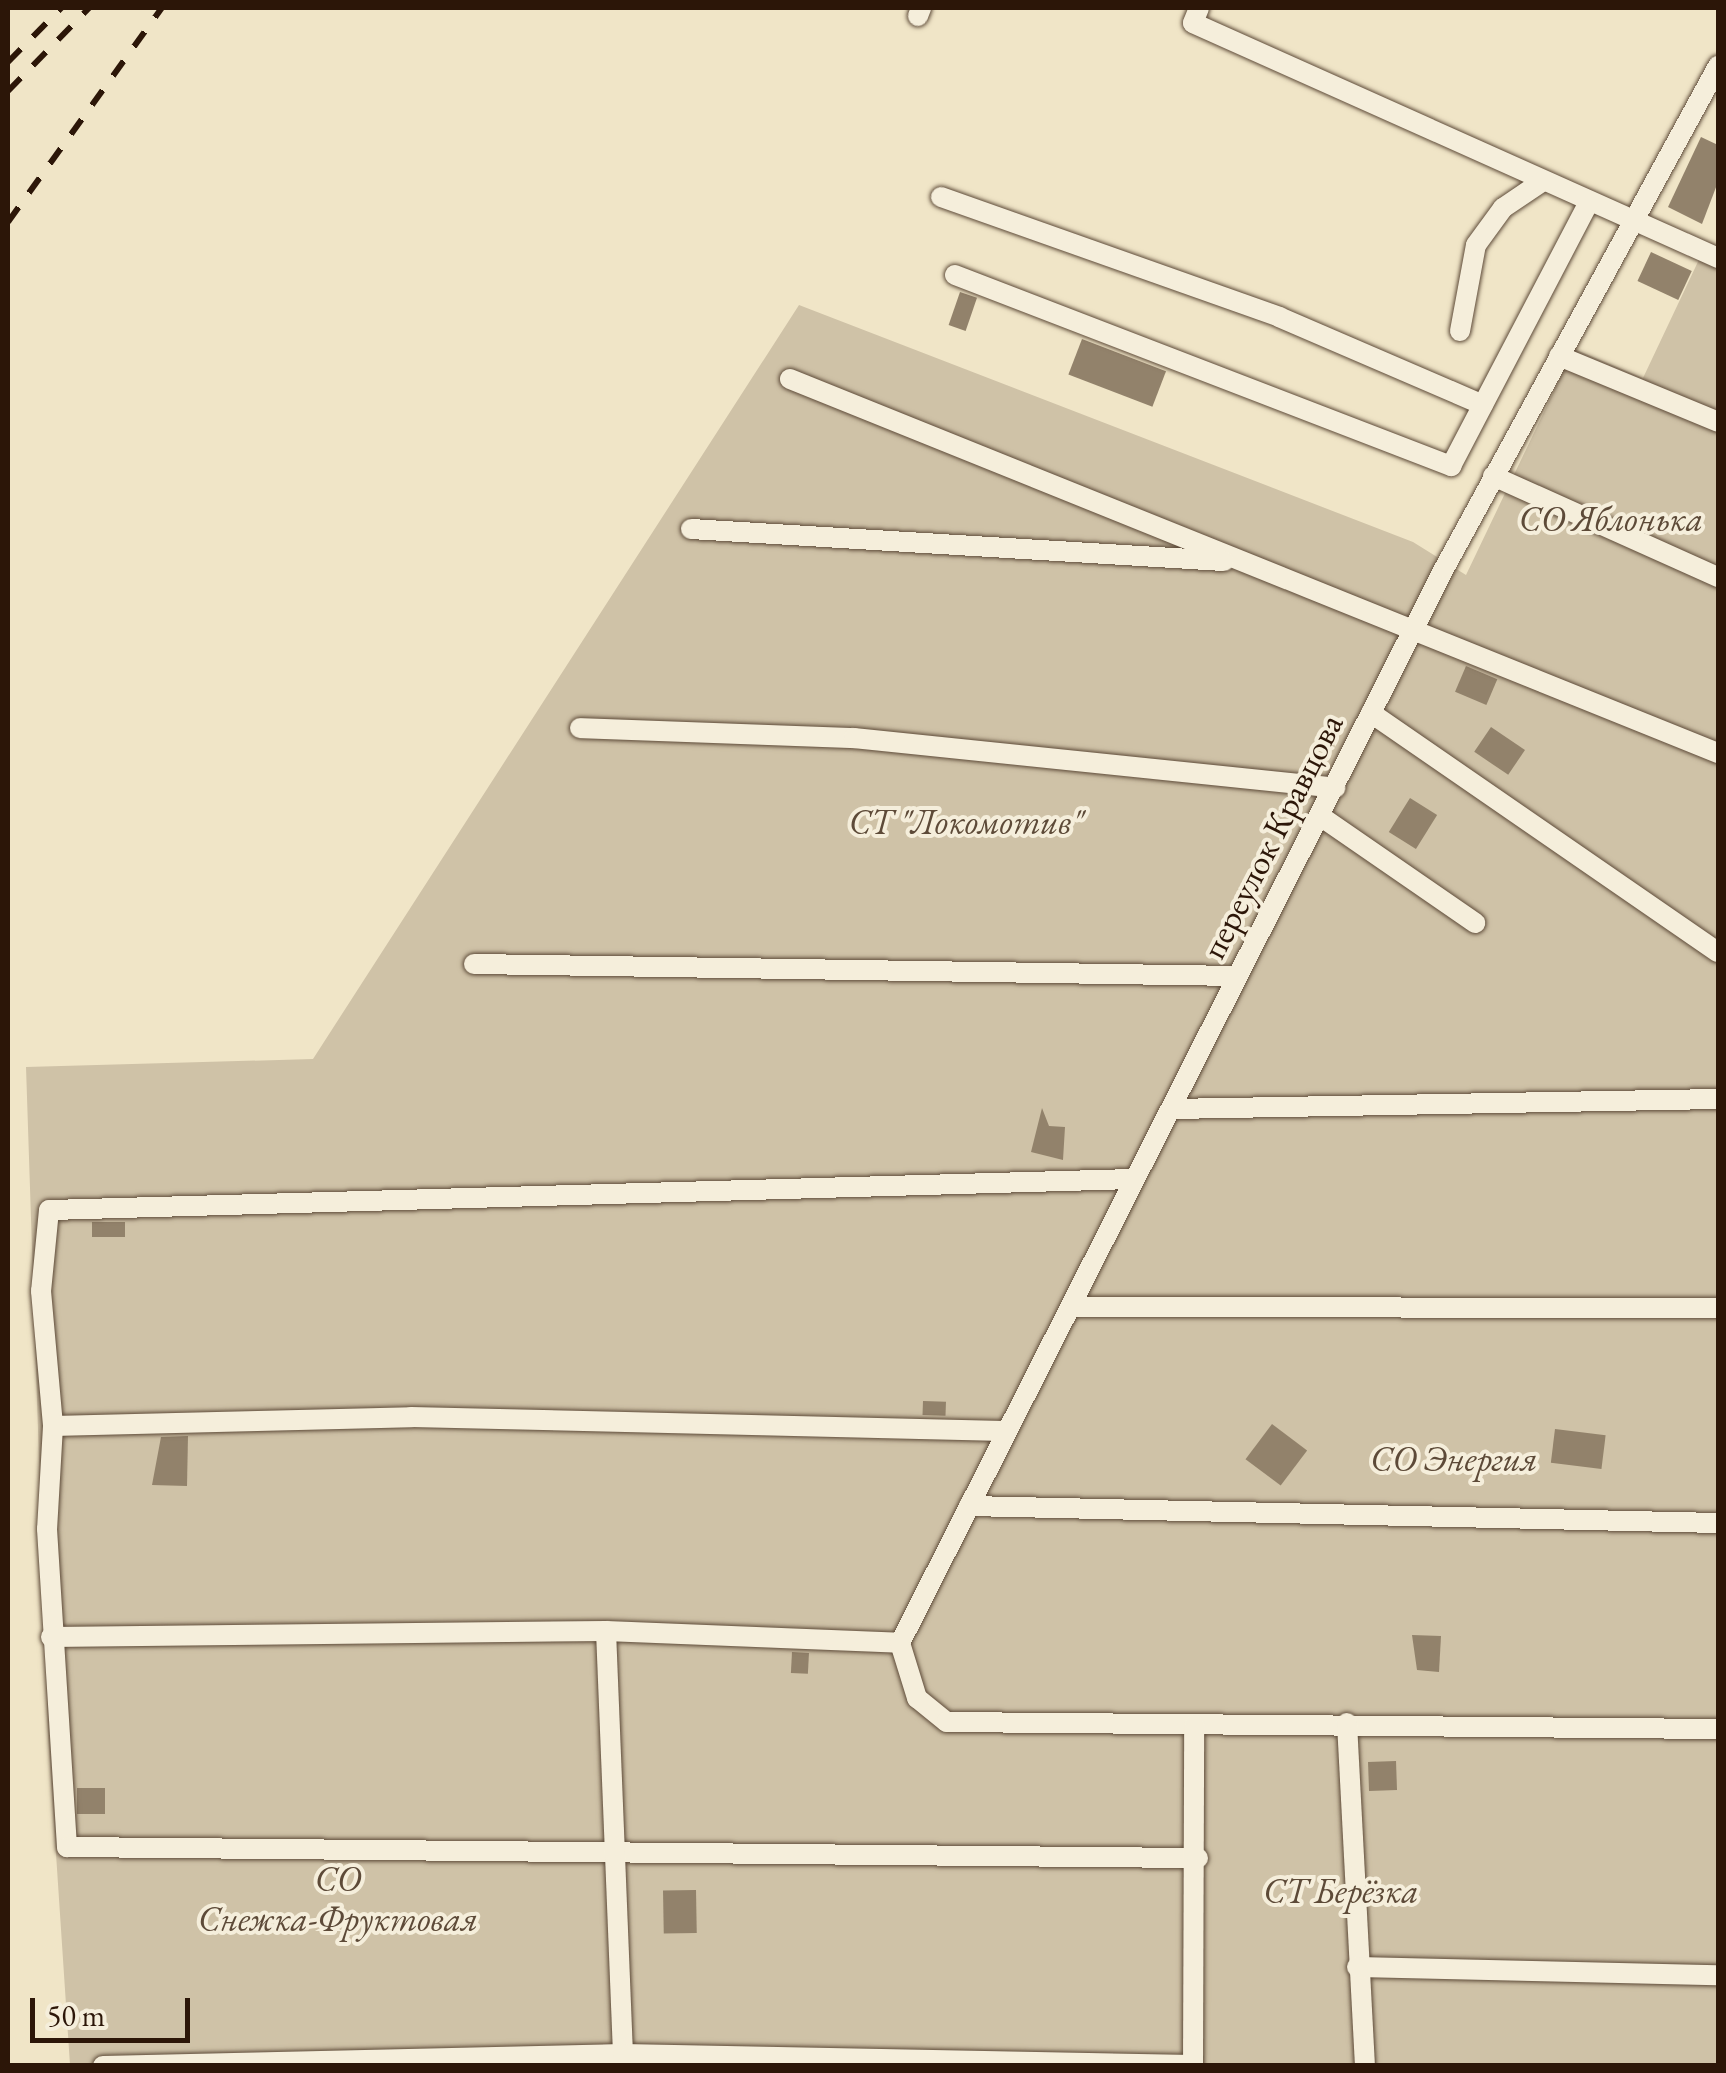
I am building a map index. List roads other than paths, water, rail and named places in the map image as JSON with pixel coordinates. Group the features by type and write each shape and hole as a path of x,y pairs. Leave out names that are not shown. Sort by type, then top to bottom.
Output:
{"street":[{"path":"1199,8 1193,23 1718,258"},
{"name":"переулок Кравцова","path":"900,1643 1004,1431 1077,1306 1133,1178 1323,818 1371,712 1630,221 1718,66"},
{"path":"1460,330 1476,245 1503,208 1543,181"},
{"path":"941,197 1279,317 1483,405"},
{"path":"955,275 1451,466 1589,202"},
{"path":"1559,356 1718,422"},
{"path":"790,379 1241,562 1416,628 1718,753"},
{"path":"1494,476 1718,577"},
{"path":"690,528 1241,562"},
{"path":"1371,712 1718,952"},
{"path":"580,728 854,738 1336,788"},
{"path":"1323,818 1476,923"},
{"path":"474,964 1237,976"},
{"path":"1172,1109 1718,1099"},
{"path":"1133,1178 49,1210 41,1291 54,1426 51,1637 67,1847 618,1846 1198,1858"},
{"path":"1077,1306 1718,1308"},
{"path":"54,1426 411,1417 1004,1431"},
{"path":"969,1506 1718,1522"},
{"path":"51,1637 606,1631 900,1643 917,1698 947,1722 1718,1729"},
{"path":"606,1631 618,1846 623,2060"},
{"path":"1348,1723 1357,1966 1365,2066"},
{"path":"103,2066 623,2060 1193,2065 1198,1858 1194,1725"},
{"path":"1357,1966 1718,1975"}],"railway":[{"path":"8,62 61,8"},
{"path":"8,91 89,8"},
{"path":"8,222 162,8"}],"park label":[{"name":"СО Яблонька","path":"1611,519"},
{"name":"СТ \"Локомотив\"","path":"966,822"},
{"name":"СО Энергия","path":"1454,1459"},
{"name":"СТ Берёзка","path":"1341,1891"},
{"name":"СО Снежка-Фруктовая","path":"338,1899"}]}
